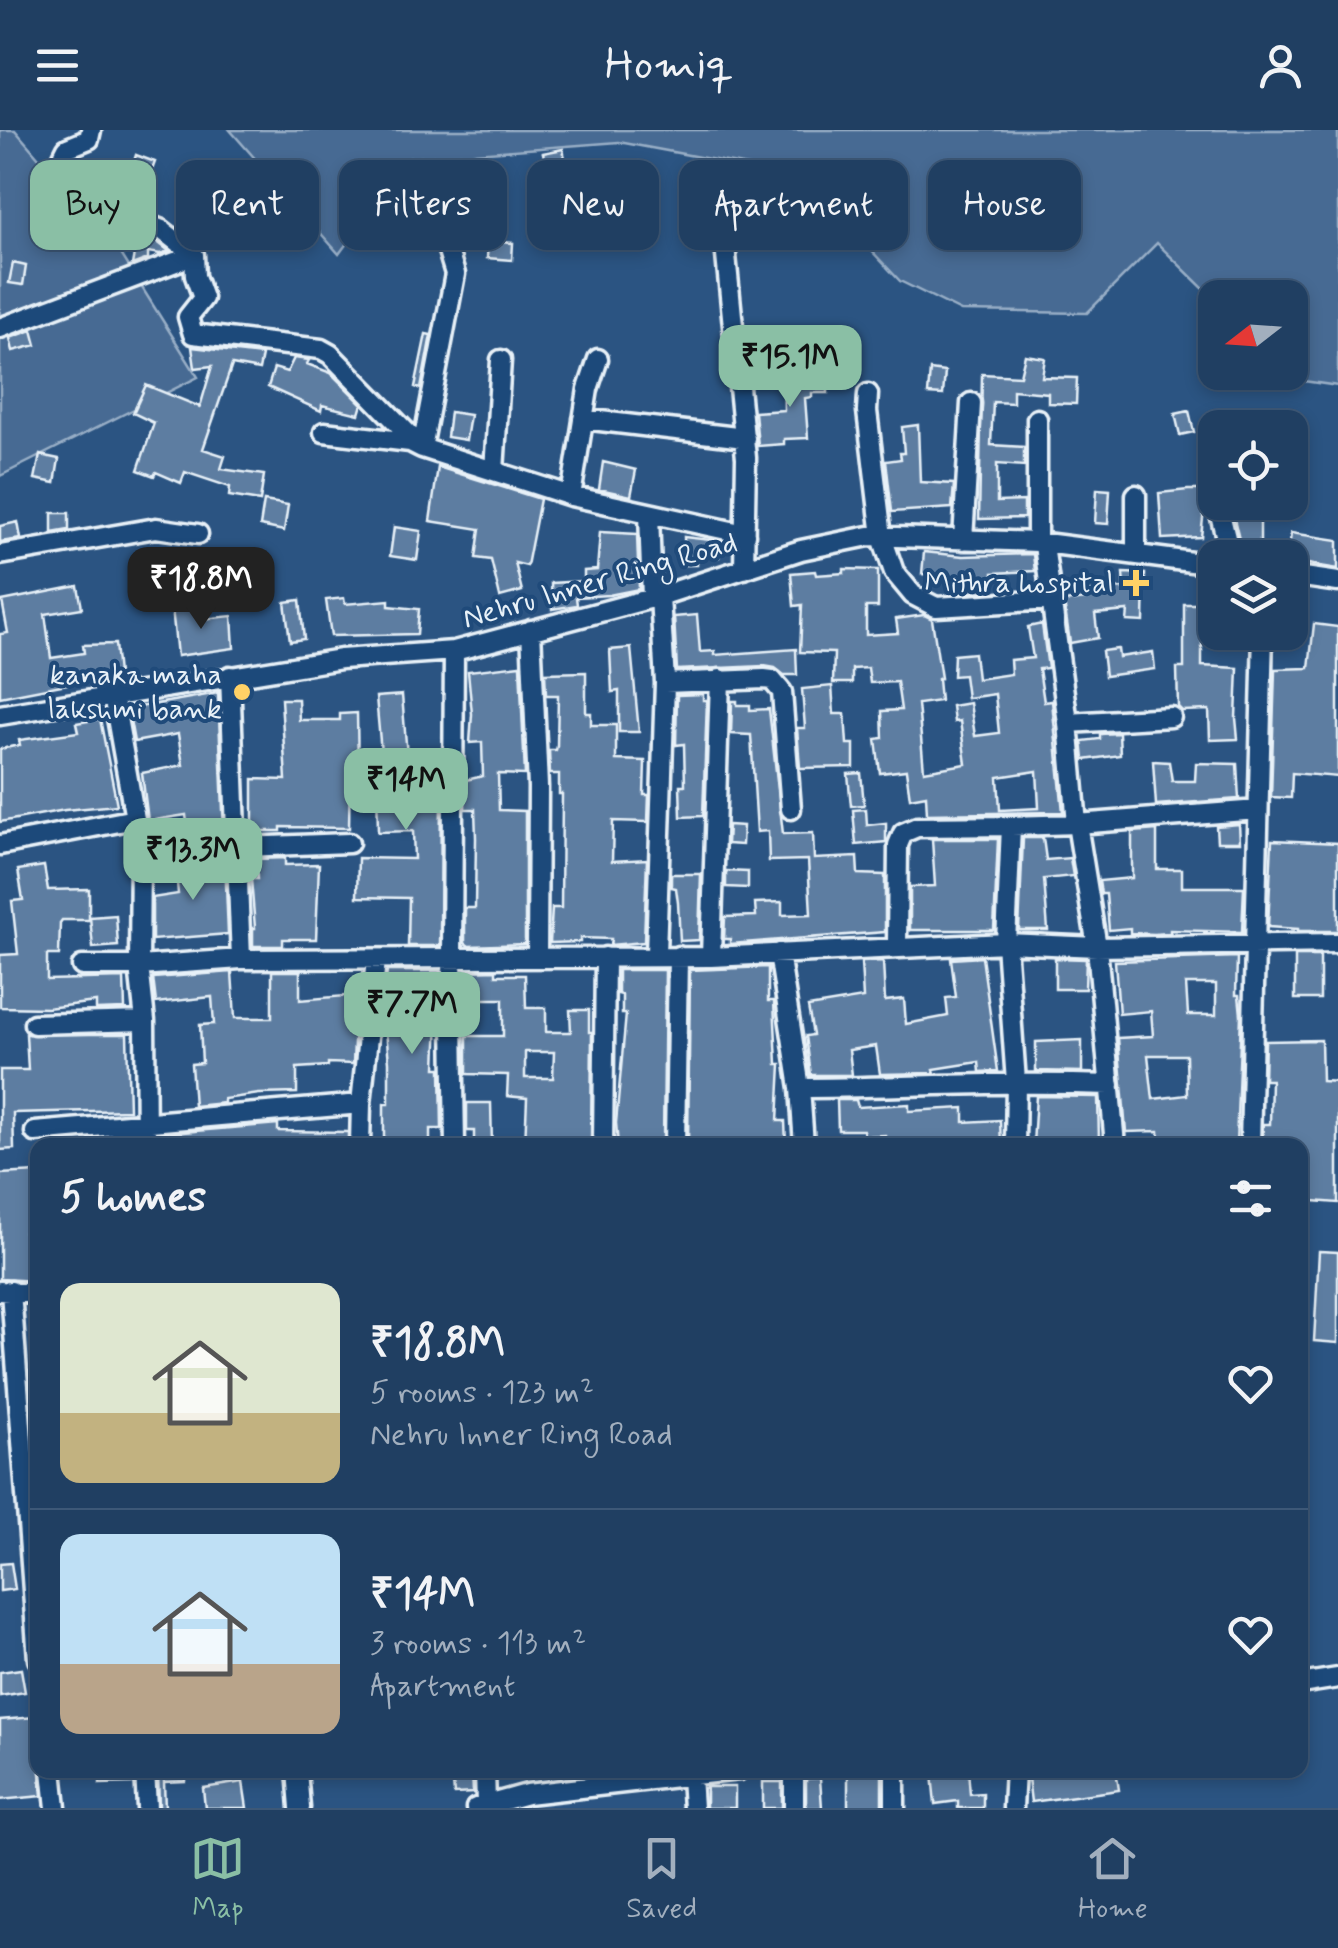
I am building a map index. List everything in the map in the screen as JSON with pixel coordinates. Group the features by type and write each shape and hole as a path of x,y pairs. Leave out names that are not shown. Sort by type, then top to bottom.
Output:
{"street":[{"path":"90,130 89,139 67,148 63,156 65,165 96,206 162,230 194,255 195,276 203,298 188,317 193,334 321,349 422,448"},
{"path":"422,448 455,274 448,250"},
{"path":"725,250 745,438 744,569"},
{"path":"0,328 194,255"},
{"path":"571,496 598,359"},
{"path":"494,471 502,360"},
{"path":"868,394 882,537 894,572 914,596 936,607 1052,600"},
{"path":"963,540 972,403"},
{"path":"1037,419 1040,544 1052,600 1077,824 1098,948 1114,1138"},
{"path":"583,420 745,438"},
{"path":"324,432 410,442 571,496 745,534"},
{"path":"1136,496 1136,554"},
{"path":"648,514 665,683 656,954"},
{"path":"0,556 156,528 198,534"},
{"name":"Nehru Inner Ring Road","path":"0,715 341,659 454,651 656,597 801,550 882,537 1040,544 1198,563"},
{"path":"1308,578 1338,582"},
{"path":"531,630 538,787 537,958"},
{"path":"1250,1138 1262,650"},
{"path":"454,651 455,1138"},
{"path":"230,676 241,959"},
{"path":"710,956 720,679"},
{"path":"665,683 764,679 778,686 790,808"},
{"path":"114,695 140,851 138,966 144,1022 146,1138"},
{"path":"1068,723 1171,716"},
{"path":"896,946 898,846 903,833 917,827 1077,824 1258,810"},
{"path":"0,845 135,819"},
{"path":"1011,826 1006,943 1016,1082 1015,1138"},
{"path":"140,851 348,842"},
{"path":"82,966 241,959 710,956 1006,943 1098,948 1338,943"},
{"path":"779,953 800,1088 804,1138"},
{"path":"674,1138 678,956"},
{"path":"604,1138 606,957"},
{"path":"360,1138 376,960"},
{"path":"34,1024 144,1022"},
{"path":"800,1088 946,1087 1016,1082 1110,1085"},
{"path":"36,1132 361,1104"},
{"path":"6,1291 30,1567"},
{"path":"1308,1683 1338,1678"},
{"path":"53,1778 56,1808"},
{"path":"145,1778 147,1808"},
{"path":"298,1778 300,1808"},
{"path":"484,1778 481,1806 526,1794 571,1799 680,1778"},
{"path":"690,1778 693,1808"},
{"path":"794,1778 794,1808"},
{"path":"895,1778 895,1808"},
{"path":"1013,1808 1015,1778"}],"shaded area":[{"path":"0,130 15,130 41,160 30,160 30,250 118,250 198,377 0,476"},
{"path":"230,130 1338,130 1338,386 1308,382 1308,280 1198,280 1198,283 1157,243 1087,313 961,311 900,281 871,250 908,250 908,160 715,160 619,142 409,160 339,160 339,254 319,231 319,160 256,160"}],"building":[{"path":"563,149 565,160 545,160 543,153"},
{"path":"156,241 169,251 148,252 148,259 132,265 135,250 156,250"},
{"path":"507,243 513,243 512,260 487,258 487,250 507,250"},
{"path":"13,263 26,266 23,285 9,283"},
{"path":"32,330 36,345 13,351 10,338"},
{"path":"426,334 431,335 421,389 415,387"},
{"path":"192,347 262,355 259,370 232,365 203,449 225,456 221,469 264,475 260,501 229,496 230,487 185,472 181,483 156,472 154,476 138,470 154,423 133,413 146,385 200,407 212,366 195,368"},
{"path":"1025,355 1045,358 1042,377 1077,378 1076,404 1048,403 1048,393 1013,390 1013,403 993,402 991,445 1024,447 1024,466 997,464 997,502 1024,501 1024,518 979,519 982,374 1020,376"},
{"path":"294,358 309,360 307,364 331,373 362,404 359,414 322,405 321,411 268,387 274,368 287,372"},
{"path":"930,370 945,372 943,395 928,394"},
{"path":"828,374 828,393 812,393 812,397 805,398 808,438 758,446 755,412 784,410 783,376"},
{"path":"1189,411 1194,432 1180,435 1175,414"},
{"path":"450,412 470,415 466,440 447,437"},
{"path":"918,425 920,482 954,484 952,508 892,512 886,461 901,459 900,453 904,453 902,427"},
{"path":"40,455 59,459 55,483 35,479"},
{"path":"603,462 636,470 631,496 599,489"},
{"path":"438,467 540,499 527,566 515,563 522,591 500,597 491,560 476,558 480,529 430,521"},
{"path":"1097,489 1110,490 1108,524 1095,523"},
{"path":"1198,490 1201,537 1162,539 1159,493"},
{"path":"264,501 288,505 284,531 260,526"},
{"path":"52,513 69,513 69,530 52,533"},
{"path":"1234,520 1260,520 1260,540 1239,540"},
{"path":"18,522 21,539 0,542 0,526"},
{"path":"394,527 421,531 417,560 390,556"},
{"path":"600,532 637,534 639,589 576,597 577,605 552,609 551,583 584,581 584,571 597,570"},
{"path":"1291,533 1338,540 1338,569 1308,564 1308,540 1290,540"},
{"path":"684,537 720,541 719,557 697,557 697,565 685,565"},
{"path":"924,552 963,556 1033,554 1035,571 993,573 988,591 955,593 955,581 948,580 949,576 922,574"},
{"path":"844,569 878,570 878,607 866,607 866,635 898,633 896,619 924,615 932,619 941,678 940,701 918,704 924,771 966,764 960,721 954,722 952,706 970,703 975,736 999,733 995,694 967,698 964,675 953,676 954,655 974,653 977,679 1011,674 1010,660 1033,658 1028,627 1042,624 1048,668 1039,669 1044,702 1052,701 1063,812 927,814 926,795 910,798 906,770 880,773 876,739 883,738 882,711 901,710 897,682 870,683 868,668 852,669 852,683 833,683 834,653 800,652 802,605 794,606 791,573 844,573","holes":["1037,771 1039,808 1000,810 998,777"]},
{"path":"1123,573 1145,574 1144,622 1127,621 1128,611 1095,614 1098,638 1070,643 1064,602 1086,599 1086,592 1124,588"},
{"path":"78,586 82,608 45,614 51,658 84,653 83,645 115,644 118,674 0,697 0,634 8,633 2,601"},
{"path":"344,598 345,604 389,600 389,606 419,609 417,634 331,636 326,600"},
{"path":"300,600 304,639 290,641 285,602"},
{"path":"1184,604 1198,604 1202,666 1238,668 1238,739 1210,740 1209,710 1182,711 1178,707 1177,668 1184,668"},
{"path":"200,605 202,619 232,616 234,648 177,656 172,608"},
{"path":"697,615 700,652 715,651 715,655 796,649 797,675 784,675 764,666 677,670 674,617"},
{"path":"1314,624 1338,627 1338,777 1292,773 1291,798 1271,797 1275,669 1309,668"},
{"path":"631,648 639,732 619,732 619,691 612,692 610,650"},
{"path":"1118,649 1119,657 1153,652 1155,669 1105,676 1102,651"},
{"path":"520,665 525,775 498,774 499,810 525,811 525,944 469,946 465,943 465,908 475,908 476,838 475,809 465,809 466,780 483,776 482,742 470,743 468,671"},
{"path":"586,672 586,713 591,713 591,725 616,725 616,760 645,761 648,822 613,821 612,861 647,859 644,942 610,945 611,939 580,938 580,942 550,943 552,908 561,908 562,794 559,774 550,774 549,750 556,750 557,746 558,695 546,695 545,673"},
{"path":"832,686 834,714 845,714 847,744 854,744 854,767 800,768 797,728 805,728 802,689"},
{"path":"218,693 224,833 189,837 186,815 148,821 142,773 183,765 178,734 134,742 128,709"},
{"path":"703,694 703,700 707,700 703,816 681,817 684,744 676,745 677,695"},
{"path":"402,695 409,780 441,780 440,946 408,946 409,898 357,897 358,858 414,859 413,831 378,832 377,787 384,786 376,697"},
{"path":"281,699 298,699 299,720 340,720 340,714 357,713 358,771 350,771 349,828 281,827 281,831 253,831 253,779 286,780"},
{"path":"732,701 750,705 750,710 769,709 783,834 813,833 814,859 857,857 858,874 885,875 885,932 730,944 730,939 724,939 725,917 756,916 755,903 782,902 782,915 811,914 808,860 769,861 768,831 757,832 751,735 731,734"},
{"path":"100,719 117,805 0,822 0,749 20,745 19,740 78,732 76,723"},
{"path":"1119,733 1120,755 1084,760 1082,741 1100,739 1100,734"},
{"path":"1153,761 1169,762 1172,781 1195,781 1196,763 1237,764 1239,799 1156,805"},
{"path":"861,773 864,805 851,806 848,774"},
{"path":"866,809 867,825 886,823 886,842 856,845 853,810"},
{"path":"1239,824 1240,842 1217,842 1216,826"},
{"path":"728,825 743,826 742,845 727,844"},
{"path":"1157,830 1157,869 1182,869 1182,887 1244,887 1242,932 1170,930 1154,934 1130,933 1130,928 1109,930 1106,894 1101,894 1099,881 1132,878 1132,832"},
{"path":"1023,838 1043,838 1046,860 1070,858 1073,876 1044,879 1048,930 1019,930"},
{"path":"932,839 998,839 994,930 910,930 910,887 935,886"},
{"path":"1272,840 1338,843 1338,931 1268,927"},
{"path":"285,858 285,865 319,864 316,939 283,939 283,946 253,946 251,879 257,879 256,859"},
{"path":"225,860 228,934 152,940 152,898 178,894 175,862"},
{"path":"44,866 48,890 89,889 89,920 62,920 59,955 47,955 47,980 124,978 125,1009 96,1010 96,1002 47,1008 0,1007 0,955 18,954 12,901 23,900 18,870"},
{"path":"726,871 748,872 748,888 726,887"},
{"path":"671,874 701,874 699,940 680,941 676,888 671,887"},
{"path":"116,915 118,946 93,948 90,917"},
{"path":"1295,956 1320,956 1320,999 1295,999"},
{"path":"982,957 998,1071 980,1072 979,1062 934,1069 935,1073 880,1074 876,1046 849,1050 852,1075 811,1075 806,1036 813,1035 808,1007 863,998 861,962 883,961 885,1001 904,999 906,1024 948,1016 946,998 956,997 951,959"},
{"path":"1237,957 1236,995 1241,1015 1236,1138 1160,1138 1159,1131 1126,1132 1118,1038 1153,1036 1151,1011 1119,1014 1115,961","holes":["1186,984 1216,984 1216,1015 1188,1015","1148,1055 1186,1055 1187,1095 1153,1099"]},
{"path":"1055,958 1086,959 1085,989 1055,989"},
{"path":"768,967 768,1001 774,1001 777,1064 781,1064 778,1121 785,1121 786,1138 688,1138 690,970"},
{"path":"496,970 496,975 525,975 526,1008 546,1008 546,1032 571,1032 570,1010 589,1010 591,1138 525,1138 527,1098 507,1096 508,1075 467,1074 467,1036 503,1036 503,999 467,999 466,971","holes":["525,1052 554,1052 553,1078 525,1078"]},
{"path":"618,970 665,970 663,1138 617,1138 626,1014 622,1014 622,995 618,994"},
{"path":"272,971 300,971 300,1000 356,995 353,1064 297,1068 297,1093 259,1094 194,1106 191,1064 202,1063 200,1025 214,1024 212,997 156,1003 153,978 232,972 235,1018 272,1018"},
{"path":"387,971 440,971 436,1068 441,1068 442,1129 430,1129 430,1138 384,1138 389,1062 386,1031 381,1031"},
{"path":"26,1034 127,1034 129,1110 13,1113 14,1149 0,1150 0,1070 28,1070"},
{"path":"1082,1040 1082,1072 1036,1071 1036,1042"},
{"path":"1321,1040 1322,1081 1338,1082 1338,1203 1308,1201 1308,1138 1262,1138 1263,1124 1270,1124 1271,1080 1264,1080 1265,1041"},
{"path":"1036,1096 1098,1097 1099,1138 1033,1138"},
{"path":"837,1100 856,1100 858,1107 909,1104 909,1111 964,1108 964,1122 1000,1120 1001,1138 885,1138 864,1136 863,1130 838,1130"},
{"path":"467,1103 491,1103 492,1138 474,1138 474,1131 467,1131"},
{"path":"278,1124 278,1131 348,1132 348,1138 171,1138 171,1133"},
{"path":"30,1172 30,1223 24,1232 30,1243 30,1281 0,1279 0,1174"},
{"path":"1319,1251 1338,1252 1338,1343 1314,1341"},
{"path":"11,1563 15,1589 0,1591 0,1564"},
{"path":"21,1669 25,1692 0,1696 0,1672"},
{"path":"30,1717 30,1778 40,1778 42,1796 0,1800 0,1720"},
{"path":"100,1778 133,1778 133,1783 100,1784"},
{"path":"158,1778 185,1778 164,1782 165,1808 159,1808"},
{"path":"453,1778 472,1778 473,1793 454,1794"},
{"path":"820,1778 822,1808 806,1808 806,1779"},
{"path":"848,1778 882,1778 882,1808 848,1808"},
{"path":"932,1778 969,1778 970,1794 983,1793 983,1808 958,1808 958,1801 935,1804"},
{"path":"1028,1778 1117,1778 1119,1790 1031,1802"},
{"path":"243,1782 247,1808 205,1808 203,1788"},
{"path":"763,1782 782,1782 782,1808 763,1808"},
{"path":"706,1787 735,1787 735,1808 706,1808"}],"place":[{"name":"Mithra hospital","path":"1136,583"},
{"name":"kanaka maha lakshmi bank","path":"242,692"}]}
